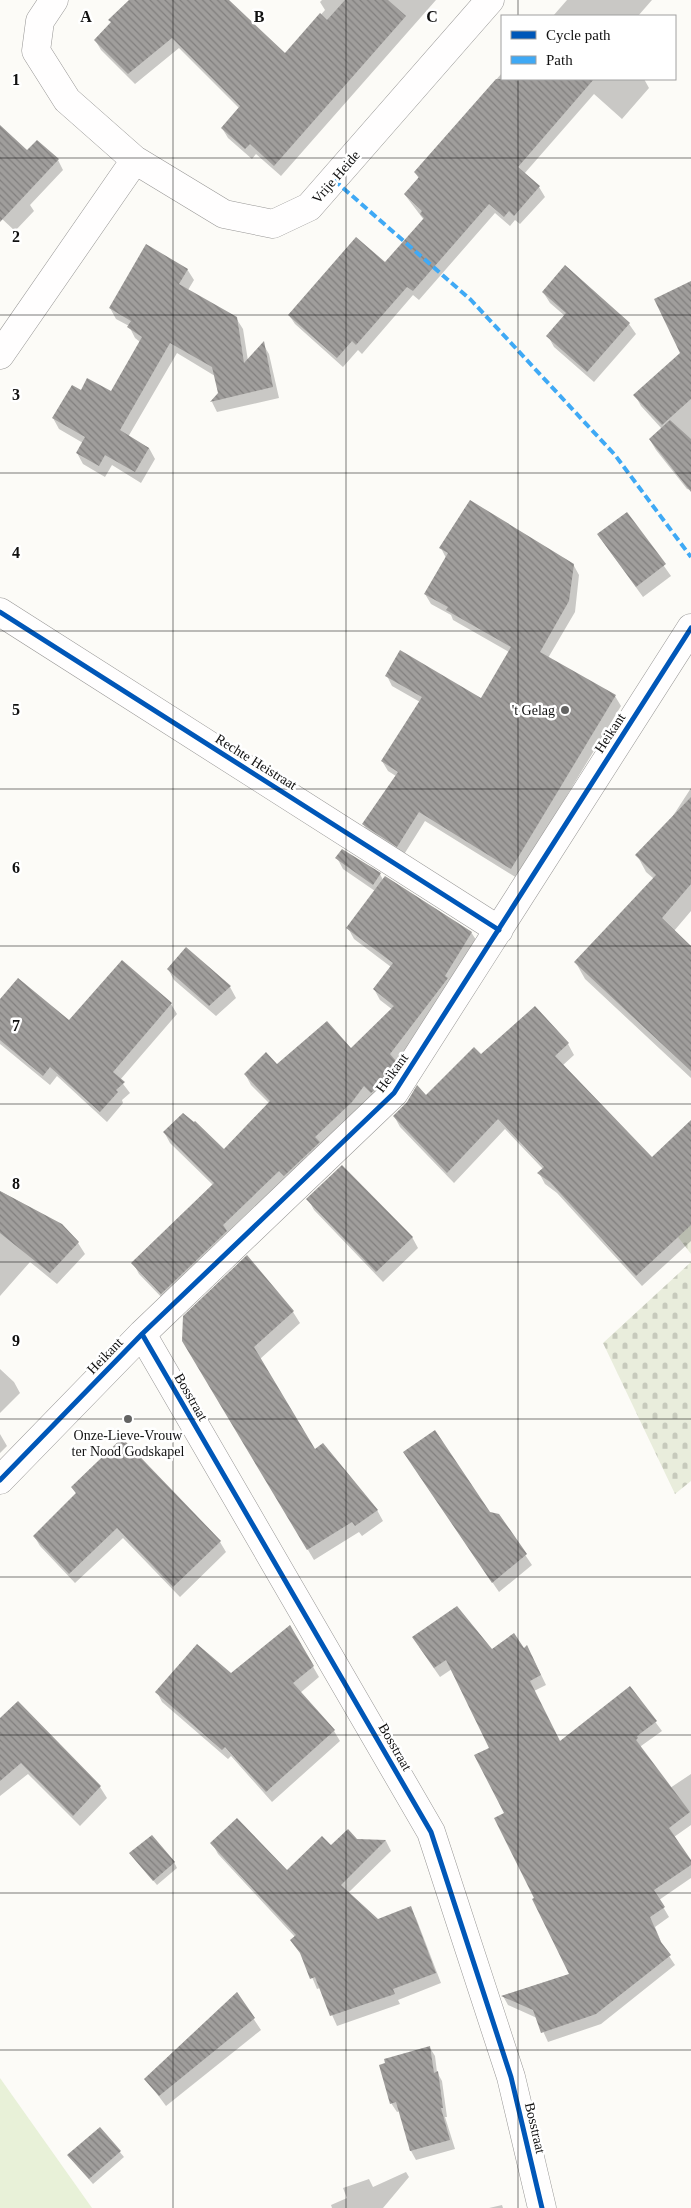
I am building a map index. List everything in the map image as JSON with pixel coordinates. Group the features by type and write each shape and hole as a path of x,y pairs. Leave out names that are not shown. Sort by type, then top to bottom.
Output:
{"street":[{"name":"Vrije Heide","path":"54,0 40,21 36,51 67,100 134,160 224,214 273,224 309,207 490,0"},
{"path":"0,355 134,160"},
{"name":"Rechte Heistraat","path":"0,612 499,930"},
{"name":"Heikant","path":"0,1480 142,1334 394,1093 691,628"},
{"name":"Bosstraat","path":"142,1334 431,1832 511,2077 542,2208"}],"green space":[{"path":"691,1223 691,1254 678,1237"},
{"path":"691,1262 691,1481 675,1494 603,1343"},
{"path":"0,2078 92,2208 0,2208"}],"building":[{"path":"129,0 229,0 285,53 320,13 327,20 345,0 388,0 406,16 274,166 250,144 245,149 221,128 240,106 172,38 128,74 94,40 111,22 108,20"},
{"path":"496,79 593,80 518,167 540,186 514,216 509,211 504,217 489,204 413,291 407,287 356,345 352,341 337,358 288,315 356,237 385,262 424,218 420,214 422,211 404,194 419,177 414,172"},
{"path":"0,125 27,150 37,140 59,159 0,222"},
{"path":"146,244 188,269 179,284 237,317 244,363 264,341 273,387 210,402 218,393 212,367 170,343 120,430 149,448 135,472 105,455 99,466 76,453 85,437 52,418 72,385 81,390 87,378 111,391 142,337 127,327 131,321 109,308"},
{"path":"565,265 630,323 587,372 546,336 566,313 542,292"},
{"path":"691,281 691,399 662,425 633,395 680,353 654,299"},
{"path":"670,420 691,439 691,492 649,439"},
{"path":"470,500 574,564 569,601 540,652 616,695 511,869 419,812 397,847 362,824 398,772 381,761 422,697 385,676 400,650 481,698 511,647 446,610 448,607 424,594 448,553 439,548"},
{"path":"627,512 666,564 636,587 597,534"},
{"path":"691,797 691,884 662,918 691,946 691,1071 574,962 656,875 635,855"},
{"path":"342,849 381,873 373,885 335,858"},
{"path":"385,876 472,932 445,976 448,978 390,1054 396,1061 382,1083 371,1093 364,1086 352,1102 315,1137 320,1142 284,1176 279,1171 223,1225 227,1231 161,1294 131,1263 214,1183 163,1132 183,1113 195,1121 224,1149 270,1101 244,1074 266,1052 277,1064 327,1021 351,1048 394,1006 373,989 393,963 346,928"},
{"path":"186,947 231,986 209,1006 167,969"},
{"path":"122,960 172,1003 113,1072 125,1082 116,1090 118,1092 100,1112 50,1067 43,1076 0,1040 0,999 18,978 69,1020"},
{"path":"535,1006 569,1043 555,1056 652,1157 691,1120 691,1225 636,1276 550,1182 537,1173 544,1167 498,1119 447,1173 393,1116 407,1102 417,1085 426,1095 474,1047 481,1054"},
{"path":"342,1165 413,1237 376,1272 306,1199"},
{"path":"0,1191 62,1224 79,1242 50,1273 0,1233"},
{"path":"247,1255 294,1311 254,1347 315,1449 323,1443 378,1510 355,1526 352,1522 307,1550 182,1341 183,1316"},
{"path":"435,1430 490,1512 499,1514 527,1554 492,1583 403,1452"},
{"path":"122,1438 221,1541 173,1587 117,1528 69,1574 33,1536 76,1493 71,1487"},
{"path":"457,1606 492,1649 514,1633 524,1648 527,1645 541,1675 530,1681 560,1741 630,1686 657,1721 637,1736 636,1740 690,1812 669,1828 691,1860 691,1865 654,1890 665,1907 650,1917 661,1942 671,1955 596,2014 541,2033 533,2010 501,1996 569,1974 494,1818 504,1813 474,1755 489,1748 446,1660 434,1668 412,1637"},
{"path":"290,1625 314,1666 293,1683 335,1730 266,1792 225,1747 222,1750 155,1692 197,1644 231,1673"},
{"path":"18,1701 101,1786 73,1816 21,1763 0,1781 0,1718"},
{"path":"237,1818 287,1870 322,1836 331,1845 348,1829 357,1839 386,1840 341,1885 378,1919 411,1906 436,1973 393,1989 395,1994 330,2016 315,1977 310,1979 300,1953 290,1940 296,1935 210,1843"},
{"path":"152,1835 175,1862 153,1881 129,1853"},
{"path":"237,1992 255,2018 159,2096 144,2079"},
{"path":"430,2046 434,2073 438,2071 443,2108 441,2108 450,2140 410,2151 396,2102 390,2104 379,2065 385,2063 384,2059"},
{"path":"100,2127 121,2151 89,2179 67,2155"}],"marked path":[{"path":"334,180 471,300 615,455 691,557"}],"cycle path":[{"path":"0,612 499,930"},
{"path":"0,1480 142,1334 394,1093 691,628"},
{"path":"142,1334 431,1832 511,2077 542,2208"}],"place":[{"name":"'t Gelag","path":"565,710"},
{"name":"Onze-Lieve-Vrouw ter Nood Godskapel","path":"128,1419"}]}
